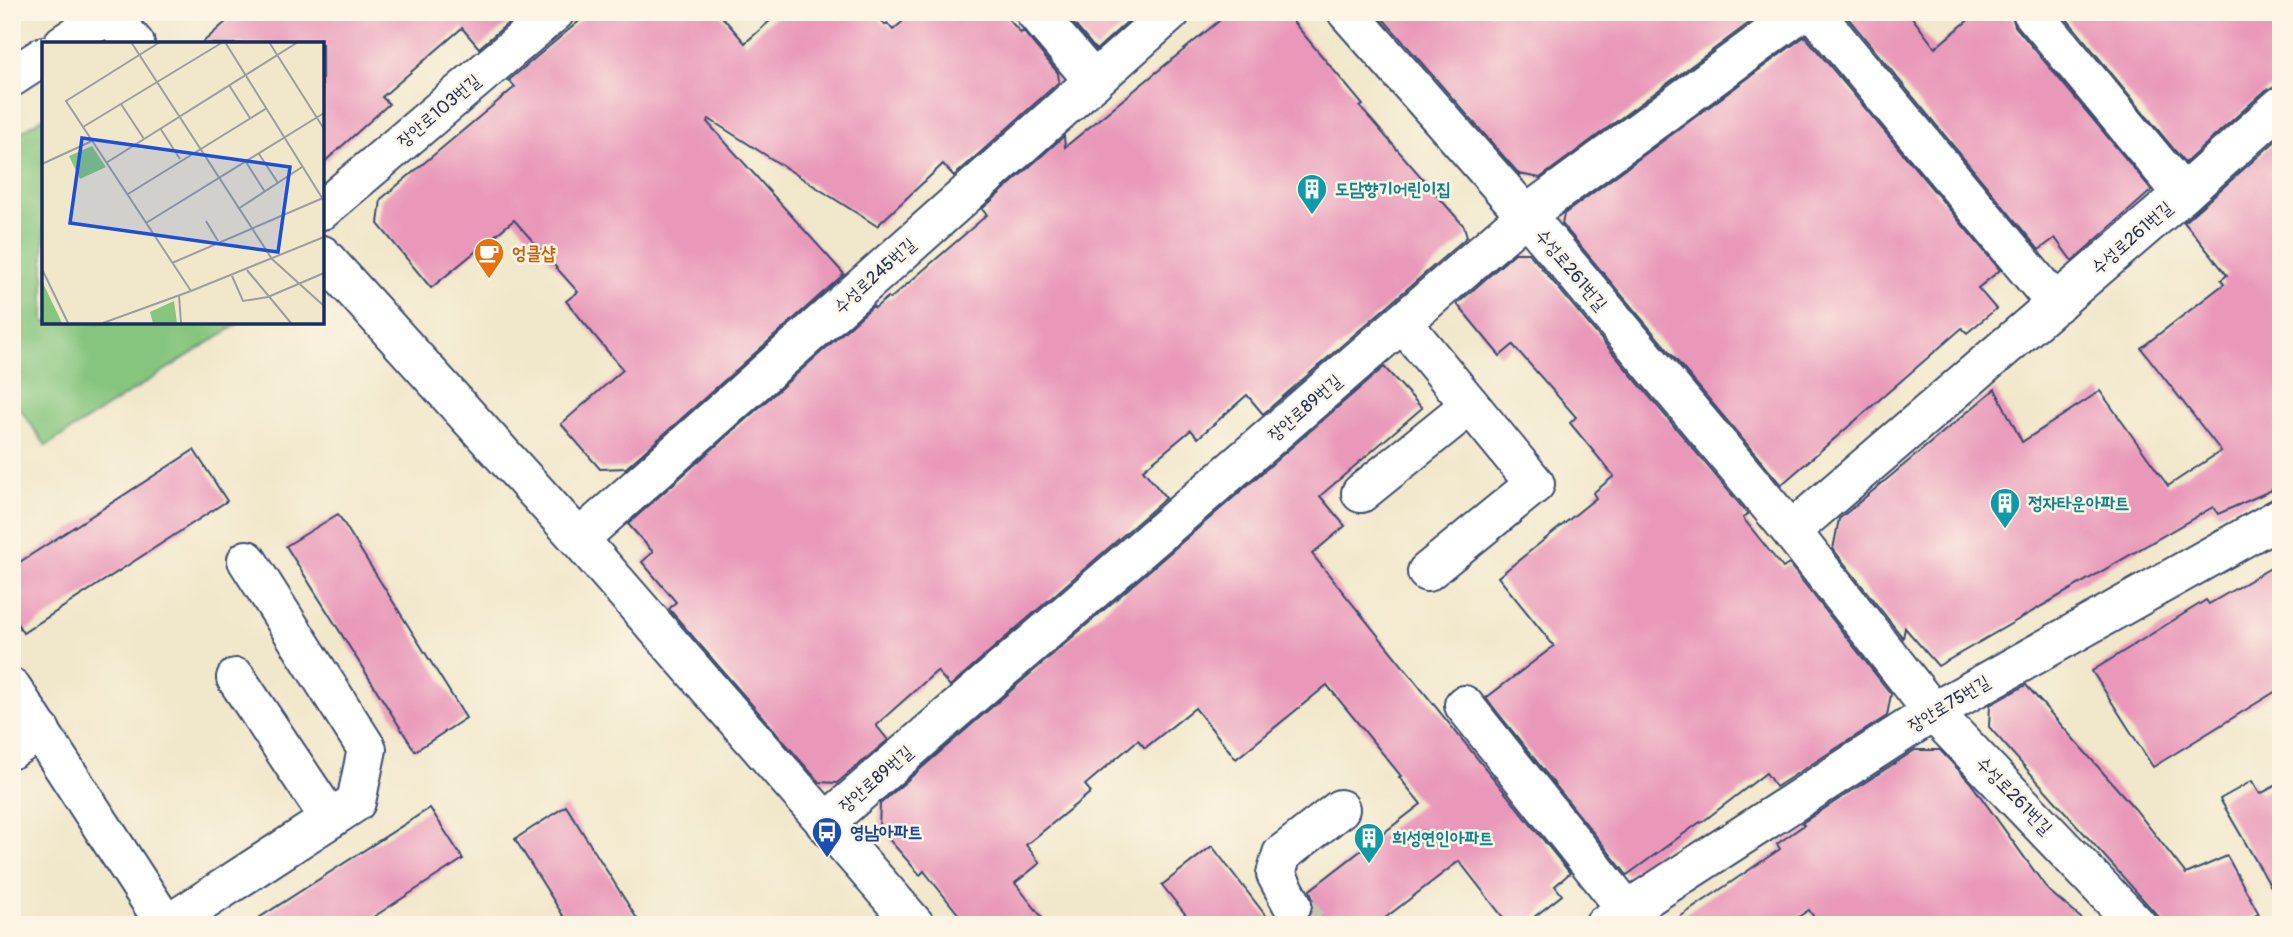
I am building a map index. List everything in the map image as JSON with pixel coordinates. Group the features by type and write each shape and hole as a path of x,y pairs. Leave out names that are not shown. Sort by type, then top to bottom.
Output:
{"street":[{"name":"장안로103번길","path":"324,208 555,12"},
{"path":"1035,12 1094,81"},
{"name":"수성로245번길","path":"579,539 1171,12"},
{"name":"수성로261번길","path":"1347,12 1525,215 1791,531 1933,712 2137,925"},
{"name":"장안로89번길","path":"825,823 1525,215 1801,12"},
{"path":"1814,12 2056,304"},
{"path":"2032,12 2183,194"},
{"path":"66,42 108,13 133,42"},
{"path":"12,77 42,57"},
{"name":"수성로261번길","path":"1791,531 2183,194 2281,106"},
{"path":"324,257 579,539 915,925"},
{"path":"1403,323 1535,484 1427,572"},
{"path":"1361,493 1470,405"},
{"name":"장안로75번길","path":"1464,705 1615,917 1933,712 2281,517"},
{"path":"12,688 26,740 166,925 356,802 367,749 247,560"},
{"path":"236,678 330,819"},
{"path":"1292,904 1276,874 1282,854 1340,809"}],"green space":[{"path":"42,118 42,324 238,324 46,446 12,397 12,138"}],"building":[{"path":"237,12 507,12 513,19 479,48 462,28 382,97 389,104 324,162 324,42 203,42"},
{"path":"590,12 718,12 745,43 780,12 873,12 893,30 913,12 1002,12 1021,33 1023,31 1058,73 1059,82 954,176 943,164 877,226 709,119 707,122 844,274 626,468 600,469 561,424 623,370 566,301 578,292 514,220 431,288 378,224 381,199 515,87 509,80"},
{"path":"1064,12 1136,12 1137,13 1096,50"},
{"path":"1230,12 1285,12 1363,105 1360,107 1464,226 1467,237 1263,414 1247,395 1198,438 1191,430 1143,470 1166,498 950,686 937,671 876,725 888,740 837,783 819,782 669,609 676,602 642,562 653,552 628,524 873,306 875,308 888,297 890,299 987,215 982,209 1064,136 1065,147"},
{"path":"1377,12 1764,12 1540,178 1519,174"},
{"path":"1843,12 1908,12 1935,48 1978,12 2011,12 2015,26 2152,190 2072,261 2055,238 2039,250"},
{"path":"2061,12 2281,12 2281,85 2266,90 2185,163"},
{"path":"1805,36 2000,270 1978,288 1996,309 1967,333 1962,328 1781,485 1562,224 1564,214"},
{"name":"정자타운아파트","path":"2281,136 2281,486 2218,514 2213,507 1938,666 1905,628 1903,638 1833,549 1839,519 1995,389 2022,442 2100,391 2168,486 2221,451 2141,348 2224,284 2221,280 2227,275 2184,222"},
{"path":"1515,253 1529,253 1748,514 1743,518 1783,568 1789,564 1891,694 1887,716 1776,787 1766,773 1627,875 1486,698 1554,646 1498,577 1596,498 1593,493 1614,476 1570,423 1576,417 1513,345 1500,356 1457,304"},
{"path":"1384,367 1422,408 1320,496 1345,526 1312,554 1570,873 1555,886 1562,895 1524,925 1509,925 1459,861 1376,925 1296,925 1303,923 1311,915 1314,904 1310,890 1421,804 1327,685 1236,759 1195,708 1145,748 1138,740 1085,785 1091,792 1026,845 1040,863 1015,883 1048,925 967,925 924,871 920,875 879,828 880,804"},
{"path":"194,450 227,501 23,633 12,615 12,567"},
{"path":"338,514 466,718 415,751 286,546"},
{"path":"2281,562 2281,688 2153,767 2092,671 2206,600 2209,604"},
{"path":"2026,685 2135,809 2186,874 2227,856 2259,914 2236,925 2166,925 1989,727 1990,705"},
{"path":"1915,750 1940,750 1970,782 2048,890 2089,925 1819,925 1809,910 1786,925 1668,925 1780,849 1777,844 1804,825 1802,823"},
{"path":"2252,781 2260,794 2281,783 2281,904 2220,799"},
{"path":"566,806 641,925 569,925 515,839"},
{"path":"430,808 463,859 361,925 248,925"},
{"path":"1212,846 1270,921 1275,917 1287,925 1194,925 1162,885"}],"tunnel":[{"path":"1292,904 1309,925"}],"place":[{"name":"도담향기어린이집","path":"1312,216"},
{"name":"엉클샵","path":"489,280"},
{"name":"정자타운아파트","path":"2005,530"},
{"name":"영남아파트","path":"827,859"},
{"name":"희성연인아파트","path":"1369,865"}]}
